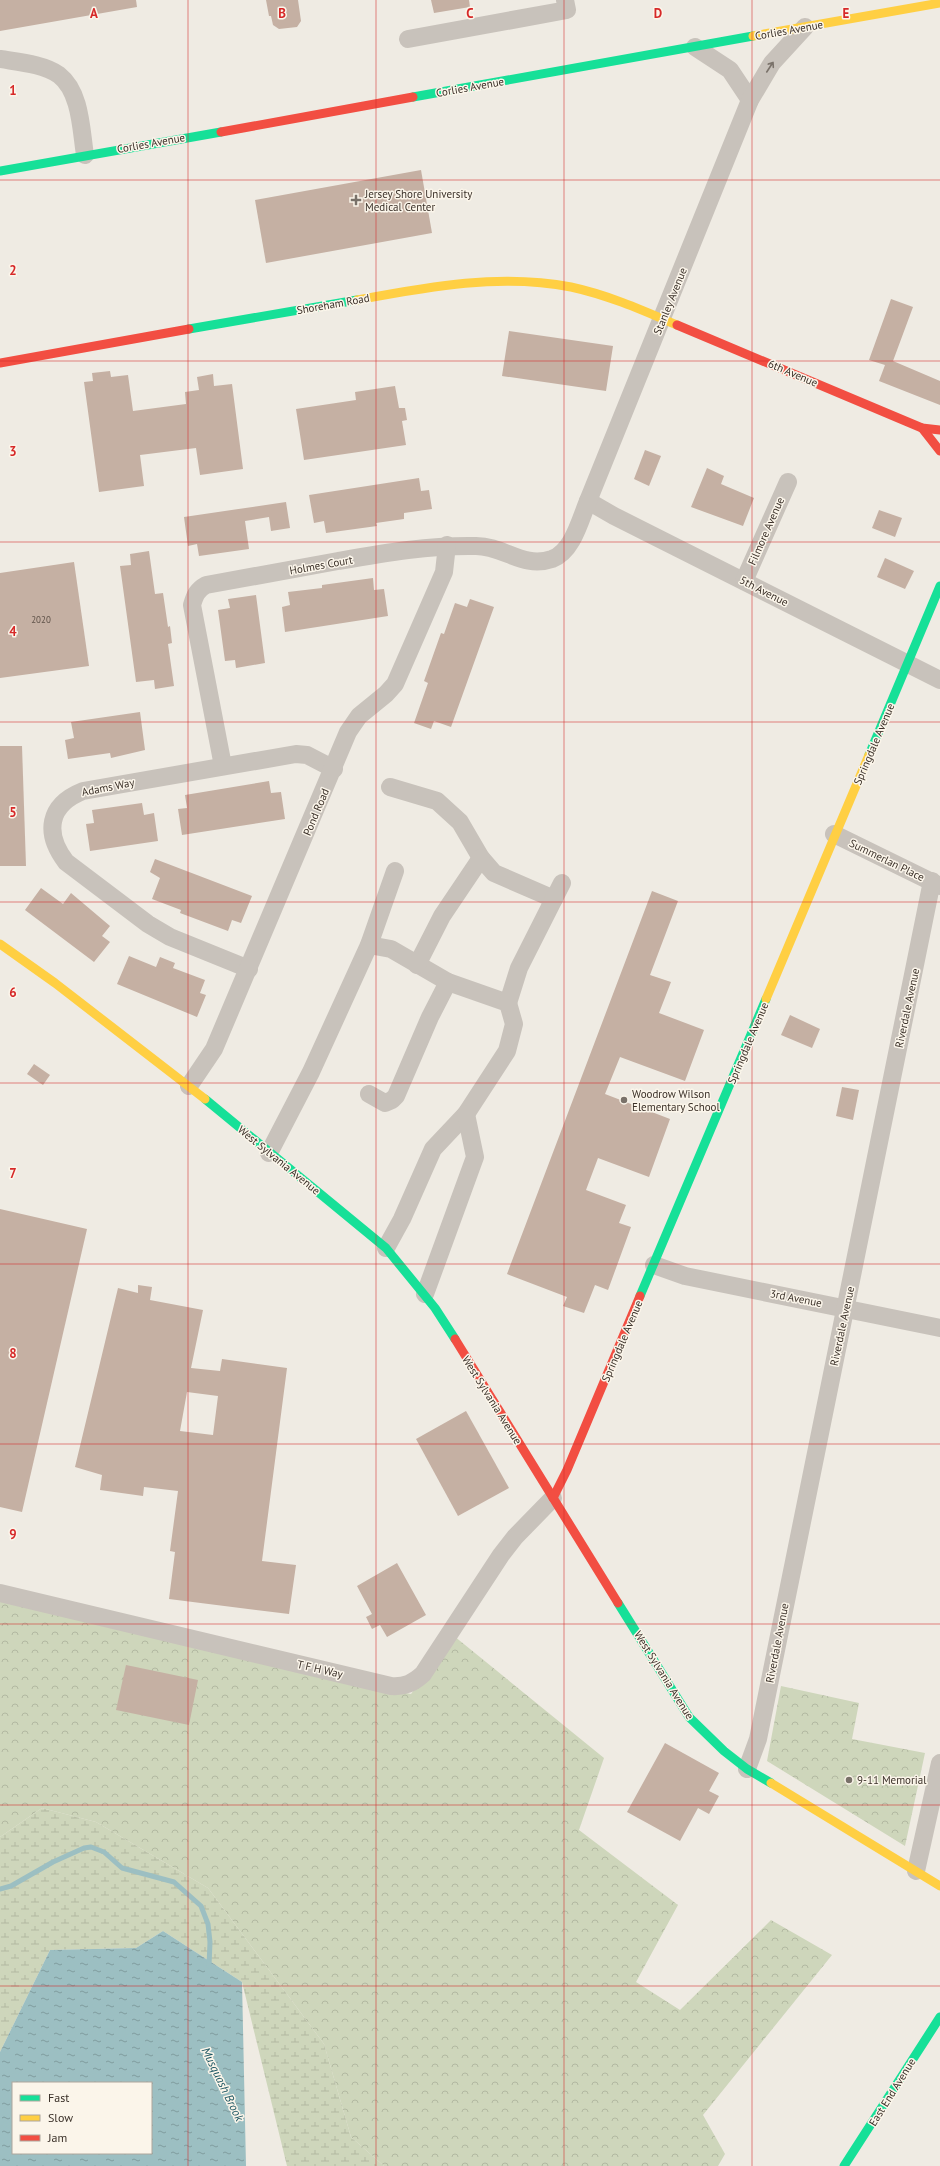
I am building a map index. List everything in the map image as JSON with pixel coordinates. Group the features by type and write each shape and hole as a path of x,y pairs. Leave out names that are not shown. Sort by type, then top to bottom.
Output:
{"main road":[{"name":"Corlies Avenue","path":"0,171 805,27 921,3 940,3"},
{"name":"Shoreham Road","path":"0,363 271,314 472,282 524,282 565,286 616,299 664,318"},
{"name":"6th Avenue","path":"664,318 922,428 940,430"},
{"name":"6th Avenue","path":"922,428 940,451"},
{"name":"Springdale Avenue","path":"552,1498 567,1470 820,872 834,834 908,664 940,586"},
{"name":"West Sylvania Avenue","path":"0,944 55,983 189,1086 386,1248 425,1294 690,1717 704,1734 721,1750 747,1769 940,1886"},
{"name":"East End Avenue","path":"844,2166 940,2017"}],"street":[{"path":"408,39 567,10 565,0"},
{"name":"Stanley Avenue","path":"588,501 664,318 750,100 772,63 805,27"},
{"path":"695,47 730,70 750,100"},
{"path":"0,59 43,68 58,74 64,80 74,96 85,155"},
{"name":"Filmore Avenue","path":"744,581 788,482"},
{"name":"Holmes Court","path":"223,766 192,605 195,595 200,589 206,585 410,549 447,545 488,546 528,562 548,560 554,558 565,549 573,538 588,501"},
{"name":"5th Avenue","path":"588,501 614,516 940,680"},
{"name":"Pond Road","path":"189,1086 214,1049 352,725 359,716 386,694 395,684 444,572 447,545"},
{"name":"Adams Way","path":"249,969 170,937 148,924 66,862 58,851 53,834 55,814 61,804 72,795 83,791 296,754 307,755 334,769"},
{"path":"390,787 437,801 460,822 481,858 494,873 554,899"},
{"name":"Summerlan Place","path":"834,834 936,883"},
{"path":"417,965 442,916 481,858"},
{"path":"269,1153 311,1072 368,945 395,871"},
{"path":"386,1248 402,1219 433,1149 466,1114 506,1051 514,1024 508,1003 519,968 562,883"},
{"name":"Riverdale Avenue","path":"747,1769 758,1738 846,1308 936,883"},
{"path":"368,945 391,949 448,982 508,1003"},
{"path":"369,1094 385,1102 392,1100 396,1096 430,1017 448,982"},
{"path":"425,1294 475,1157 466,1114"},
{"name":"3rd Avenue","path":"654,1265 685,1276 940,1328"},
{"name":"T F H Way","path":"0,1593 391,1686 405,1686 415,1682 423,1674 501,1555 515,1537 552,1498"},
{"path":"916,1871 940,1763"}],"green space":[{"path":"0,1600 291,1669 411,1694 454,1636 604,1758 579,1830 678,1905 636,1982 680,2010 771,1920 832,1955 703,2115 725,2154 718,2166 384,2166 351,2137 324,2044 208,1888 96,1822 42,1808 0,1837"},
{"path":"781,1686 859,1703 852,1739 925,1753 905,1846 767,1761"},
{"path":"42,1808 96,1822 208,1888 324,2044 351,2137 384,2166 287,2166 242,1982 163,1931 136,1948 50,1950 0,2052 0,1837"}],"water":[{"path":"163,1931 242,1982 246,2166 0,2166 0,2052 50,1950 136,1948"}],"building":[{"path":"0,0 136,0 137,7 0,31"},
{"path":"266,0 298,0 301,21 297,27 279,29 273,25 271,16 269,16"},
{"path":"431,0 469,0 470,7 434,13"},
{"path":"421,170 432,233 266,263 255,200"},
{"path":"891,299 913,307 893,361 940,381 940,405 879,381 885,365 869,360"},
{"path":"509,331 613,346 606,391 502,376"},
{"path":"110,371 111,377 128,375 133,411 186,404 185,392 199,390 197,377 213,374 214,386 232,384 243,469 200,475 196,448 140,455 144,486 99,492 84,382 93,381 92,373"},
{"path":"395,386 399,408 405,408 407,420 402,421 406,445 304,460 296,409 356,400 355,392"},
{"path":"645,450 661,456 649,486 634,479"},
{"path":"707,468 724,476 721,484 754,498 743,526 691,507"},
{"path":"419,478 421,491 429,490 432,509 404,513 404,519 376,523 377,526 326,533 324,521 314,523 309,495"},
{"path":"286,502 290,528 271,531 269,517 245,521 249,549 199,556 197,544 188,546 184,517"},
{"path":"879,510 902,518 895,537 872,528"},
{"path":"149,551 155,594 163,593 168,627 170,626 172,643 168,644 174,686 155,689 154,680 136,682 120,566 131,565 130,554"},
{"path":"885,558 914,571 905,589 877,577"},
{"path":"74,562 89,666 0,678 0,573"},
{"path":"373,578 374,590 384,589 388,616 285,632 282,607 290,605 288,592 322,588 322,585"},
{"path":"256,595 265,663 236,668 235,660 225,661 218,610 230,608 228,599"},
{"path":"470,599 494,607 451,727 434,721 431,729 414,723 428,683 424,681 441,633 444,634 455,603 467,607"},
{"path":"140,712 145,750 111,758 110,753 68,759 65,740 74,738 71,722"},
{"path":"0,746 22,746 26,866 0,866"},
{"path":"269,781 271,793 281,792 285,819 182,835 178,809 187,808 185,795"},
{"path":"142,803 144,815 154,813 158,841 90,851 86,824 94,823 92,810"},
{"path":"155,859 252,896 241,923 232,920 228,931 180,913 181,910 152,899 160,878 150,872"},
{"path":"41,888 63,904 71,893 110,926 102,936 110,942 94,962 25,910"},
{"path":"652,891 678,901 650,975 671,982 659,1013 704,1030 685,1081 620,1057 605,1094 670,1119 649,1177 598,1158 586,1190 626,1205 619,1223 631,1227 608,1290 595,1285 584,1313 563,1306 567,1297 507,1274"},
{"path":"129,956 156,967 160,957 175,963 173,968 205,980 200,993 206,995 197,1017 117,984"},
{"path":"790,1015 820,1029 812,1048 781,1035"},
{"path":"34,1064 50,1075 43,1085 27,1074"},
{"path":"842,1087 859,1090 853,1120 836,1116"},
{"path":"0,1209 87,1229 22,1512 0,1507"},
{"path":"138,1285 152,1287 150,1300 203,1310 191,1368 220,1371 222,1359 287,1368 262,1561 296,1565 289,1614 169,1599 175,1552 170,1551 178,1491 144,1487 143,1496 100,1490 102,1475 75,1467 118,1288 138,1293","holes":["187,1392 218,1396 213,1435 180,1431"]},
{"path":"466,1411 509,1488 458,1516 416,1439"},
{"path":"397,1563 426,1615 387,1637 380,1625 372,1629 366,1617 372,1614 357,1586"},
{"path":"126,1665 198,1680 189,1725 116,1710"},
{"path":"665,1743 719,1773 709,1791 719,1796 709,1814 698,1808 680,1841 627,1812"}],"waterway":[{"name":"Musquash Brook","path":"0,1889 11,1886 53,1862 84,1848 91,1847 104,1852 122,1868 174,1882 201,1906 208,1924 210,1942 209,1966"}],"traffic: fast":[{"path":"413,97 753,36"},
{"path":"0,171 221,132"},
{"path":"189,329 357,300"},
{"path":"869,755 940,586"},
{"path":"640,1296 766,999"},
{"path":"205,1099 386,1248 435,1308 455,1339"},
{"path":"618,1603 689,1717 724,1751 747,1769 771,1783"},
{"path":"844,2166 940,2017"}],"traffic: slow":[{"path":"753,36 940,3"},
{"path":"357,300 437,286 464,283 517,281 544,283 571,287 598,294 625,303 677,325"},
{"path":"766,999 869,755"},
{"path":"0,944 55,983 205,1099"},
{"path":"771,1783 940,1886"}],"traffic: jam":[{"path":"221,132 413,97"},
{"path":"677,325 922,428 940,430"},
{"path":"0,363 189,329"},
{"path":"922,428 940,451"},
{"path":"553,1498 567,1470 640,1296"},
{"path":"455,1339 618,1603"}],"place":[{"name":"Jersey Shore University Medical Center","path":"356,200"},
{"name":"Woodrow Wilson Elementary School","path":"624,1100"},
{"name":"9-11 Memorial","path":"849,1780"}]}
